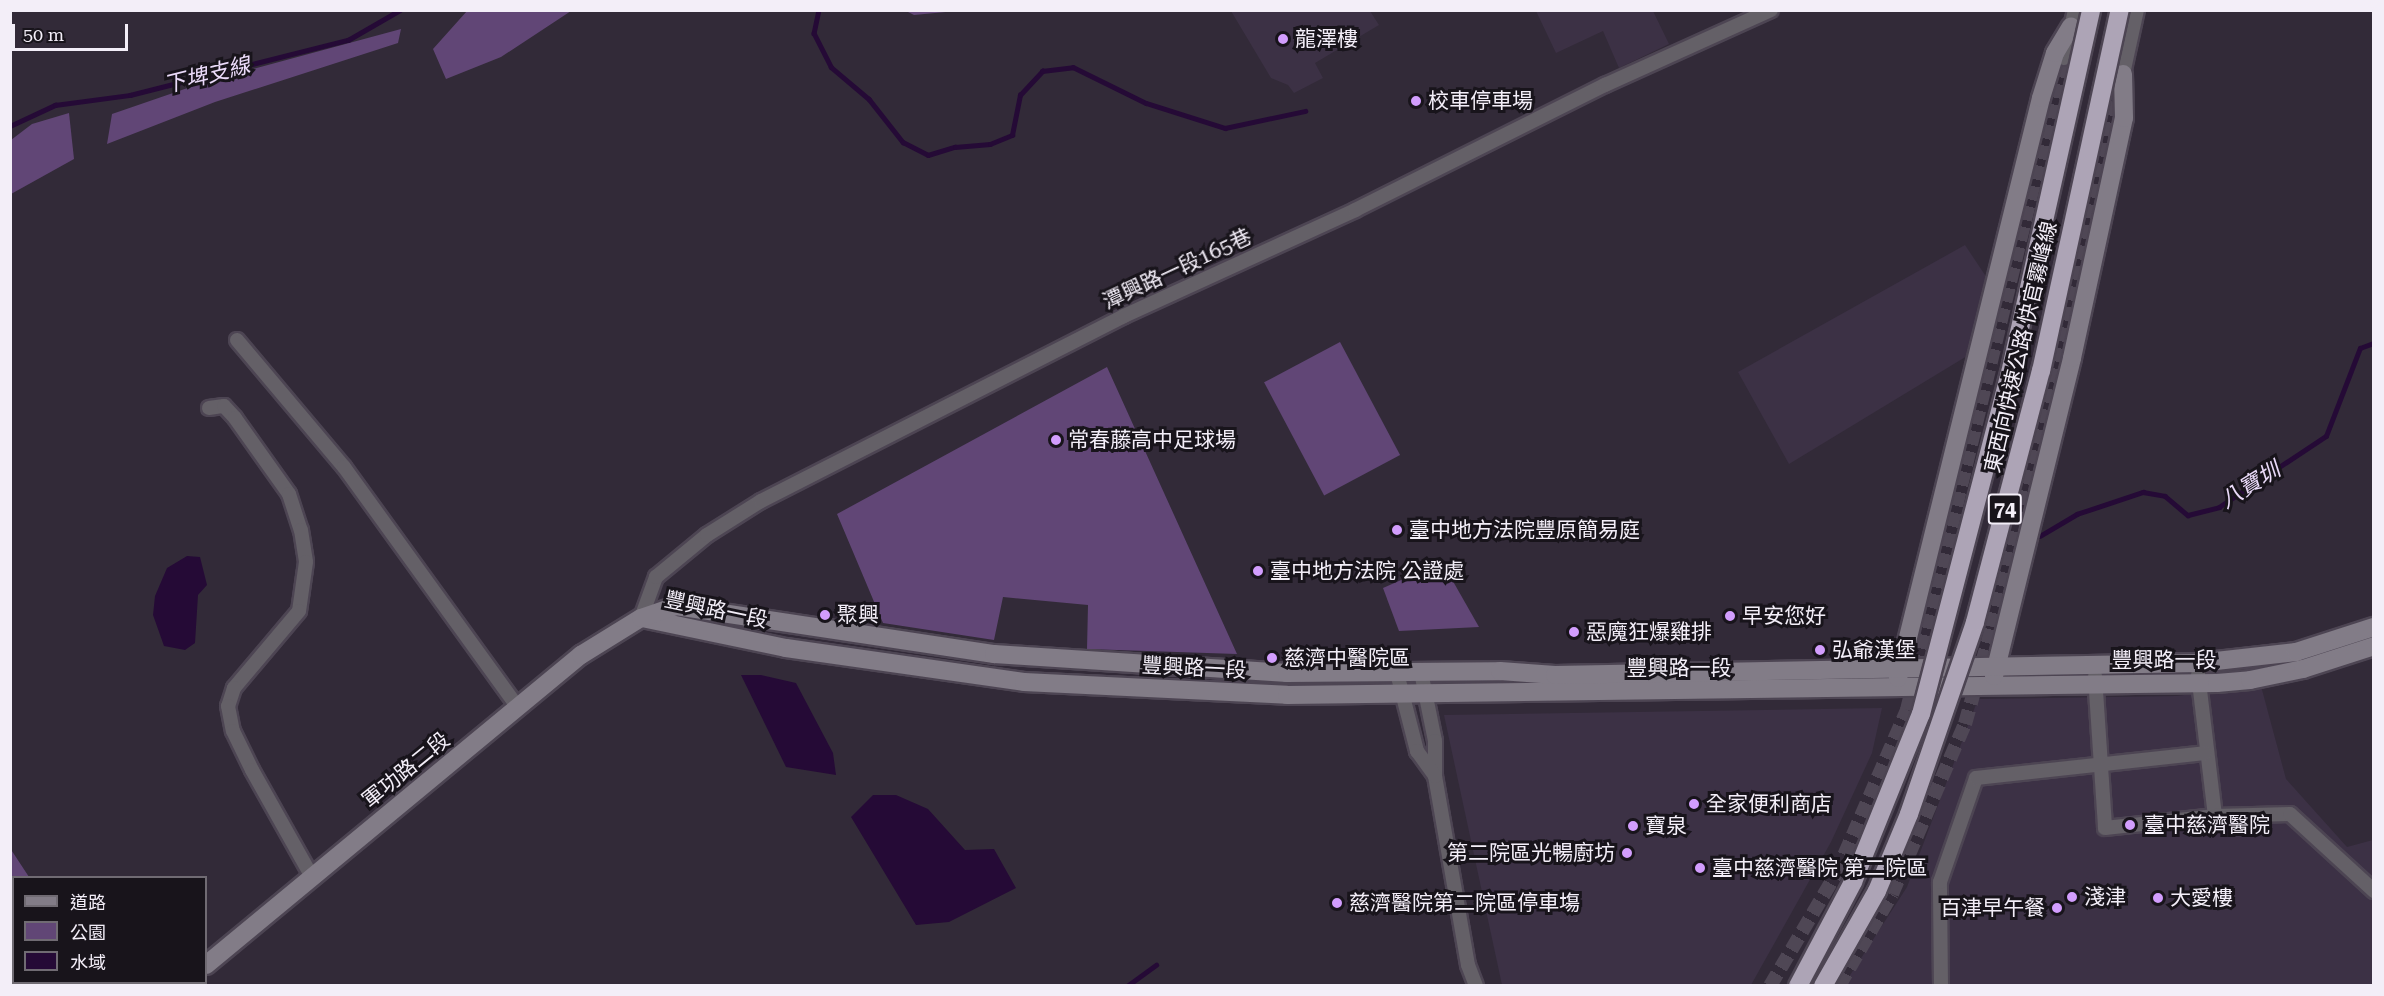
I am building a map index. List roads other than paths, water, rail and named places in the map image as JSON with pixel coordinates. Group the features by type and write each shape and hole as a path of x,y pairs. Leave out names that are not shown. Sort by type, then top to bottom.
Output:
{"highway":[{"name":"東西向快速公路 快官霧峰線","path":"1798,986 1853,882 1921,714 2012,364 2091,10"},
{"name":"東西向快速公路 快官霧峰線","path":"1823,986 1882,880 1909,814 1976,622 2041,370 2120,10"}],"street":[{"name":"潭興路一段165巷","path":"641,618 656,577 707,535 761,501 1124,316 1354,210 1605,85 1771,10"},
{"path":"1993,687 1995,666 2014,603 2124,118 2123,74 2137,10"},
{"path":"2064,58 2073,18"},
{"path":"1898,675 2041,98 2055,53 2073,18"},
{"path":"237,340 344,467 518,707"},
{"path":"209,408 224,406 235,418 289,494 301,530 306,562 299,611 234,688 228,706 233,731 252,770 312,877"},
{"name":"豐興路一段","path":"641,618 676,606 994,654 1287,673 1898,675 1993,687 2296,652 2373,627"},
{"name":"豐興路一段","path":"641,618 786,648 1024,681 1287,695 1425,691 1486,694 1898,675 1995,666 2198,682 2250,680 2303,669 2373,646"},
{"name":"軍功路二段","path":"207,964 581,655 641,618"},
{"path":"2198,663 2205,753 2215,816"},
{"path":"1421,672 1435,741 1435,776 1468,965 1476,986"},
{"path":"1397,673 1417,751 1435,776"},
{"path":"2095,674 2104,828 2215,816 2290,814 2373,891"},
{"path":"1941,986 1940,882 1977,778 2205,753"}],"water":[{"path":"187,556 200,557 207,585 198,595 195,643 185,650 164,646 153,615 155,596 167,568"},
{"path":"741,675 761,675 796,683 833,753 836,775 786,767"},
{"path":"873,795 896,795 928,809 965,850 994,849 1016,888 949,922 916,925 851,817"}],"waterway":[{"name":"下埤支線","path":"10,126 55,105 130,95 348,40 400,10"},
{"path":"819,10 814,33 831,67 869,99 903,142 928,155 955,147 990,144 1012,135 1020,95 1042,71 1073,67 1146,103 1225,128 1305,111"},
{"name":"八寶圳","path":"2040,536 2077,514 2143,492 2165,496 2188,515 2219,507 2326,436 2360,348 2374,343"},
{"path":"1127,986 1156,965"}],"tunnel":[{"path":"1770,986 1836,874 1907,710 2064,58"},
{"path":"1839,986 1892,894 1965,724 1992,627 2119,90"}],"place":[{"name":"龍澤樓","path":"1283,39"},
{"name":"校車停車場","path":"1416,101"},
{"name":"常春藤高中足球場","path":"1056,440"},
{"name":"臺中地方法院豐原簡易庭","path":"1397,530"},
{"name":"臺中地方法院 公證處","path":"1258,571"},
{"name":"聚興","path":"825,615"},
{"name":"早安您好","path":"1730,616"},
{"name":"惡魔狂爆雞排","path":"1574,632"},
{"name":"弘爺漢堡","path":"1820,650"},
{"name":"慈濟中醫院區","path":"1272,658"},
{"name":"全家便利商店","path":"1694,804"},
{"name":"臺中慈濟醫院","path":"2130,825"},
{"name":"寶泉","path":"1633,826"},
{"name":"第二院區光暢廚坊","path":"1627,853"},
{"name":"臺中慈濟醫院 第二院區","path":"1700,868"},
{"name":"淺津","path":"2072,897"},
{"name":"大愛樓","path":"2158,898"},
{"name":"慈濟醫院第二院區停車塲","path":"1337,903"},
{"name":"百津早午餐","path":"2057,908"}]}
